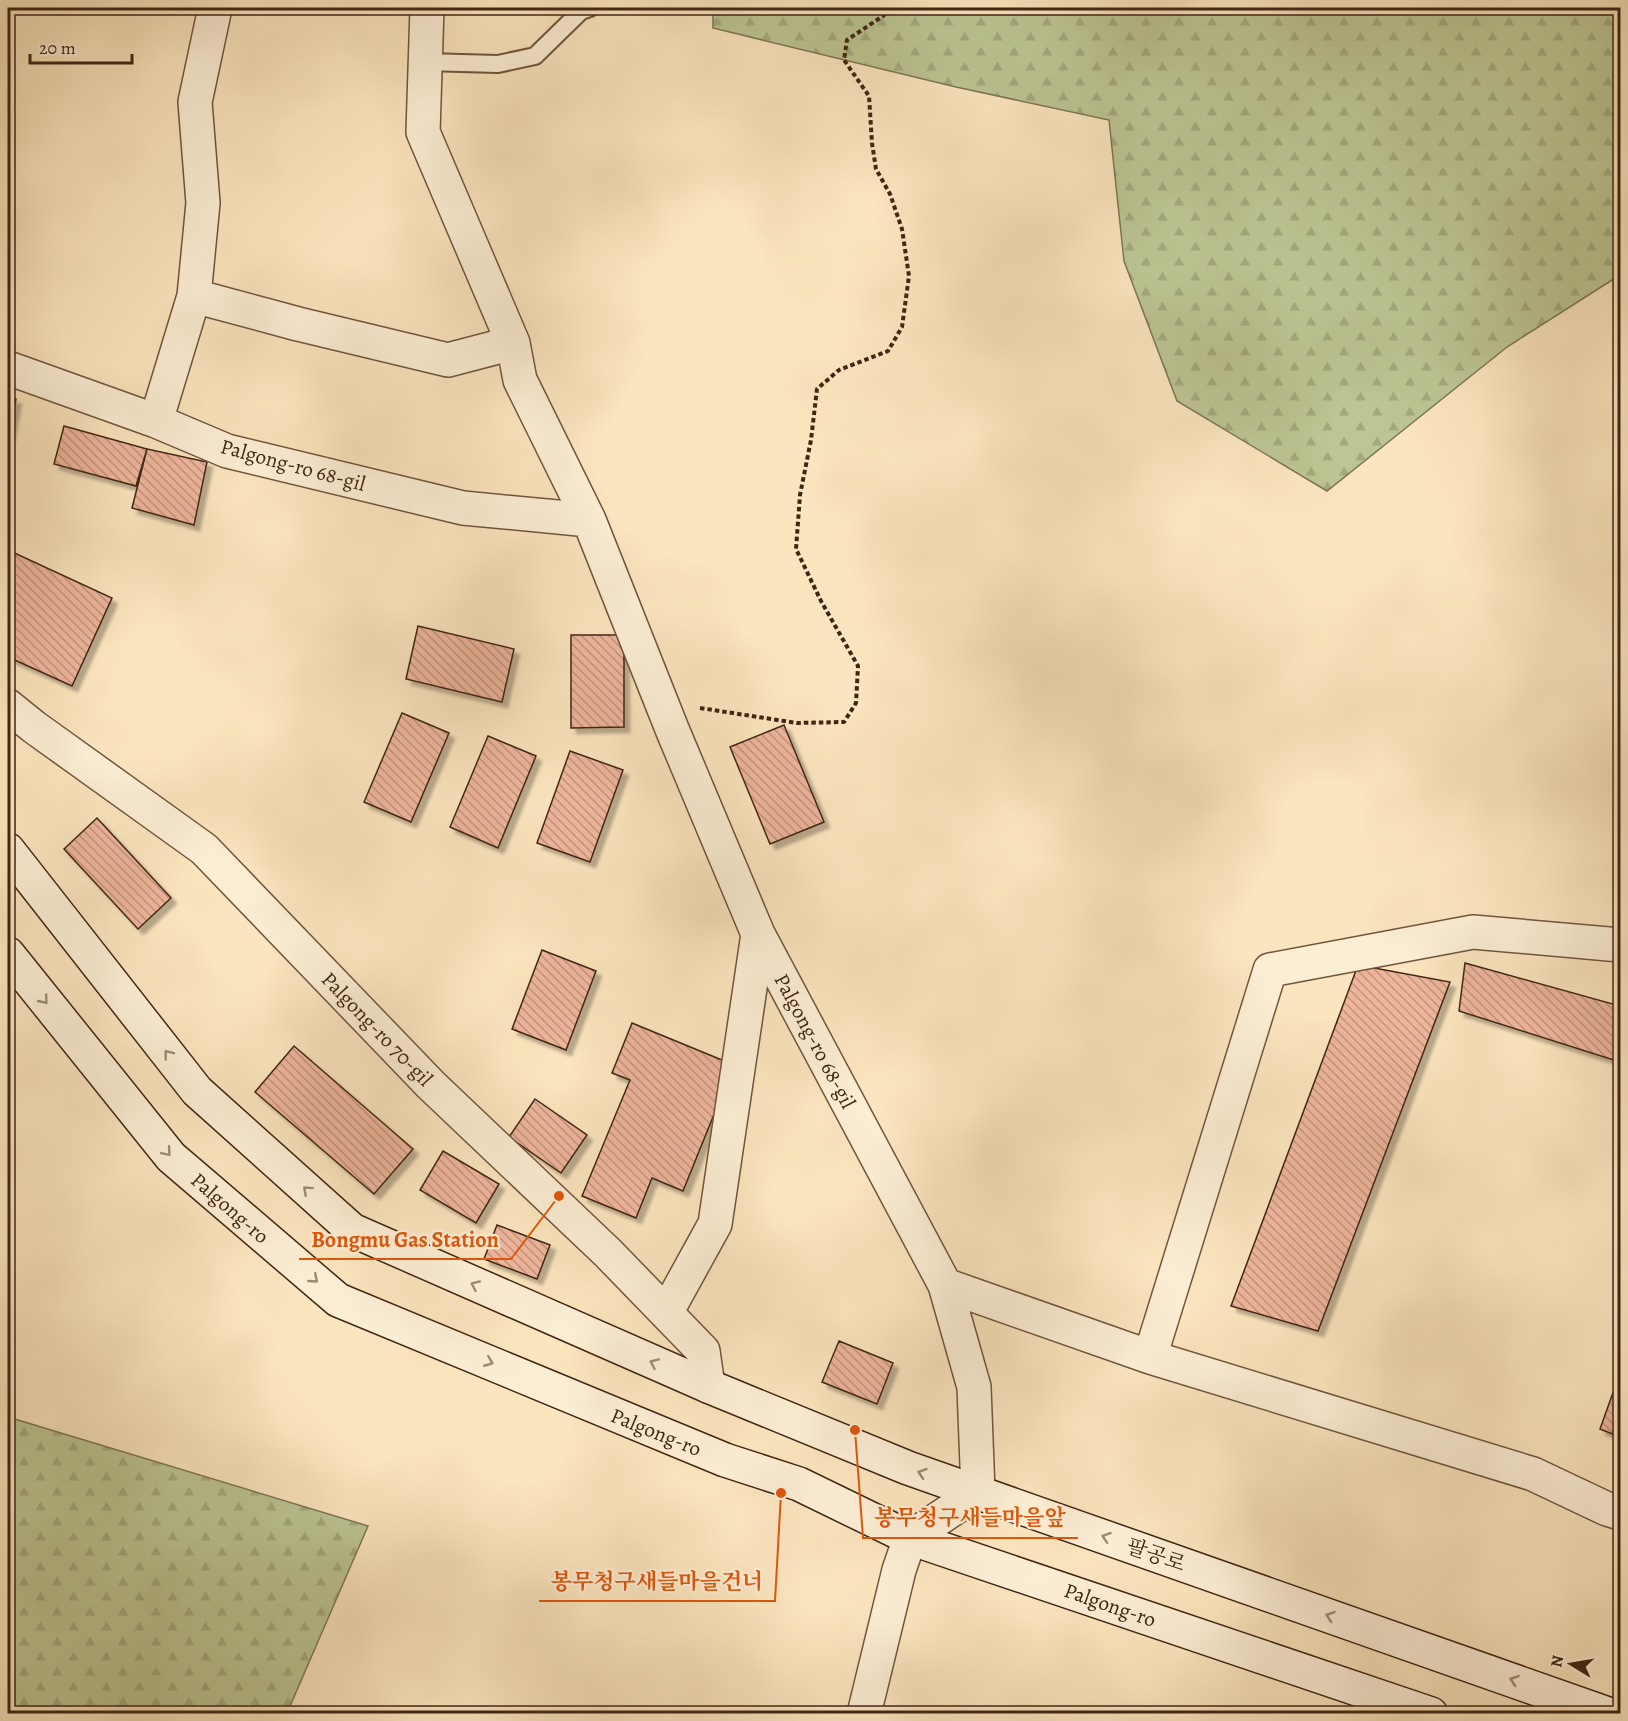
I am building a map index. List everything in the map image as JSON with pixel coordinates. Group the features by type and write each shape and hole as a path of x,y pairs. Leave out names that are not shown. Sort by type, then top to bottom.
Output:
{"street":[{"path":"156,421 194,296 203,203 195,102 215,8"},
{"name":"Palgong-ro 68-gil","path":"427,8 423,132 513,343 520,380 589,520 672,729 758,934 945,1285 974,1387 978,1492"},
{"path":"194,296 448,360 513,343"},
{"name":"Palgong-ro 68-gil","path":"8,368 156,421 226,451 463,508 589,520"},
{"name":"Palgong-ro 70-gil","path":"8,706 34,728 204,849 431,1085 608,1253 703,1351 708,1386"},
{"name":"팔공로","path":"8,850 197,1091 352,1230 708,1386 908,1468 1608,1713"},
{"path":"1150,1357 1270,970 1473,932 1620,945"},
{"path":"666,1313 715,1224 758,934"},
{"name":"Palgong-ro","path":"8,954 171,1157 338,1300 725,1460 799,1484 910,1538 1431,1713"},
{"path":"945,1285 1150,1357 1533,1474 1606,1509 1620,1513"},
{"path":"864,1713 899,1570 910,1538 978,1492"}],"lane":[{"path":"425,62 498,64 535,56 581,11 590,8"}],"path":[{"path":"672,729 700,708 797,723 844,722 856,703 858,666 821,601 796,549 800,495 811,440 817,389 839,370 888,351 902,327 909,276 902,229 890,194 876,169 869,96 844,60 847,40 884,16 890,8"}],"green space":[{"path":"713,8 1620,8 1620,275 1507,347 1327,491 1177,401 1124,261 1109,120 956,87 713,28"},
{"path":"8,1417 368,1526 287,1713 8,1713"}],"building":[{"path":"8,397 16,399 8,440"},
{"path":"64,426 147,449 136,486 54,464"},
{"path":"147,449 207,462 194,525 132,508"},
{"path":"8,550 112,598 72,686 8,657"},
{"path":"418,626 514,649 502,702 406,679"},
{"path":"571,635 624,635 624,727 571,728"},
{"path":"402,713 449,733 411,822 364,802"},
{"path":"784,725 824,822 770,844 730,747"},
{"path":"488,736 536,756 498,848 450,827"},
{"path":"570,751 623,770 590,862 537,843"},
{"path":"97,818 171,898 138,929 64,849"},
{"path":"542,950 596,971 566,1050 512,1029"},
{"path":"1465,963 1620,1006 1620,1062 1459,1011"},
{"path":"1358,965 1450,982 1318,1331 1231,1306"},
{"path":"632,1023 734,1065 683,1191 652,1178 636,1218 582,1196 630,1080 612,1073"},
{"path":"294,1046 413,1149 374,1194 255,1092"},
{"path":"535,1099 587,1135 561,1173 509,1137"},
{"path":"443,1151 499,1184 476,1223 420,1190"},
{"path":"497,1225 550,1245 537,1279 484,1259"},
{"path":"839,1341 893,1363 877,1404 822,1382"},
{"path":"1620,1373 1620,1437 1600,1429"}],"place":[{"name":"Bongmu Gas Station","path":"559,1196"},
{"name":"봉무청구새들마을앞","path":"855,1430"},
{"name":"봉무청구새들마을건너","path":"781,1493"}]}
